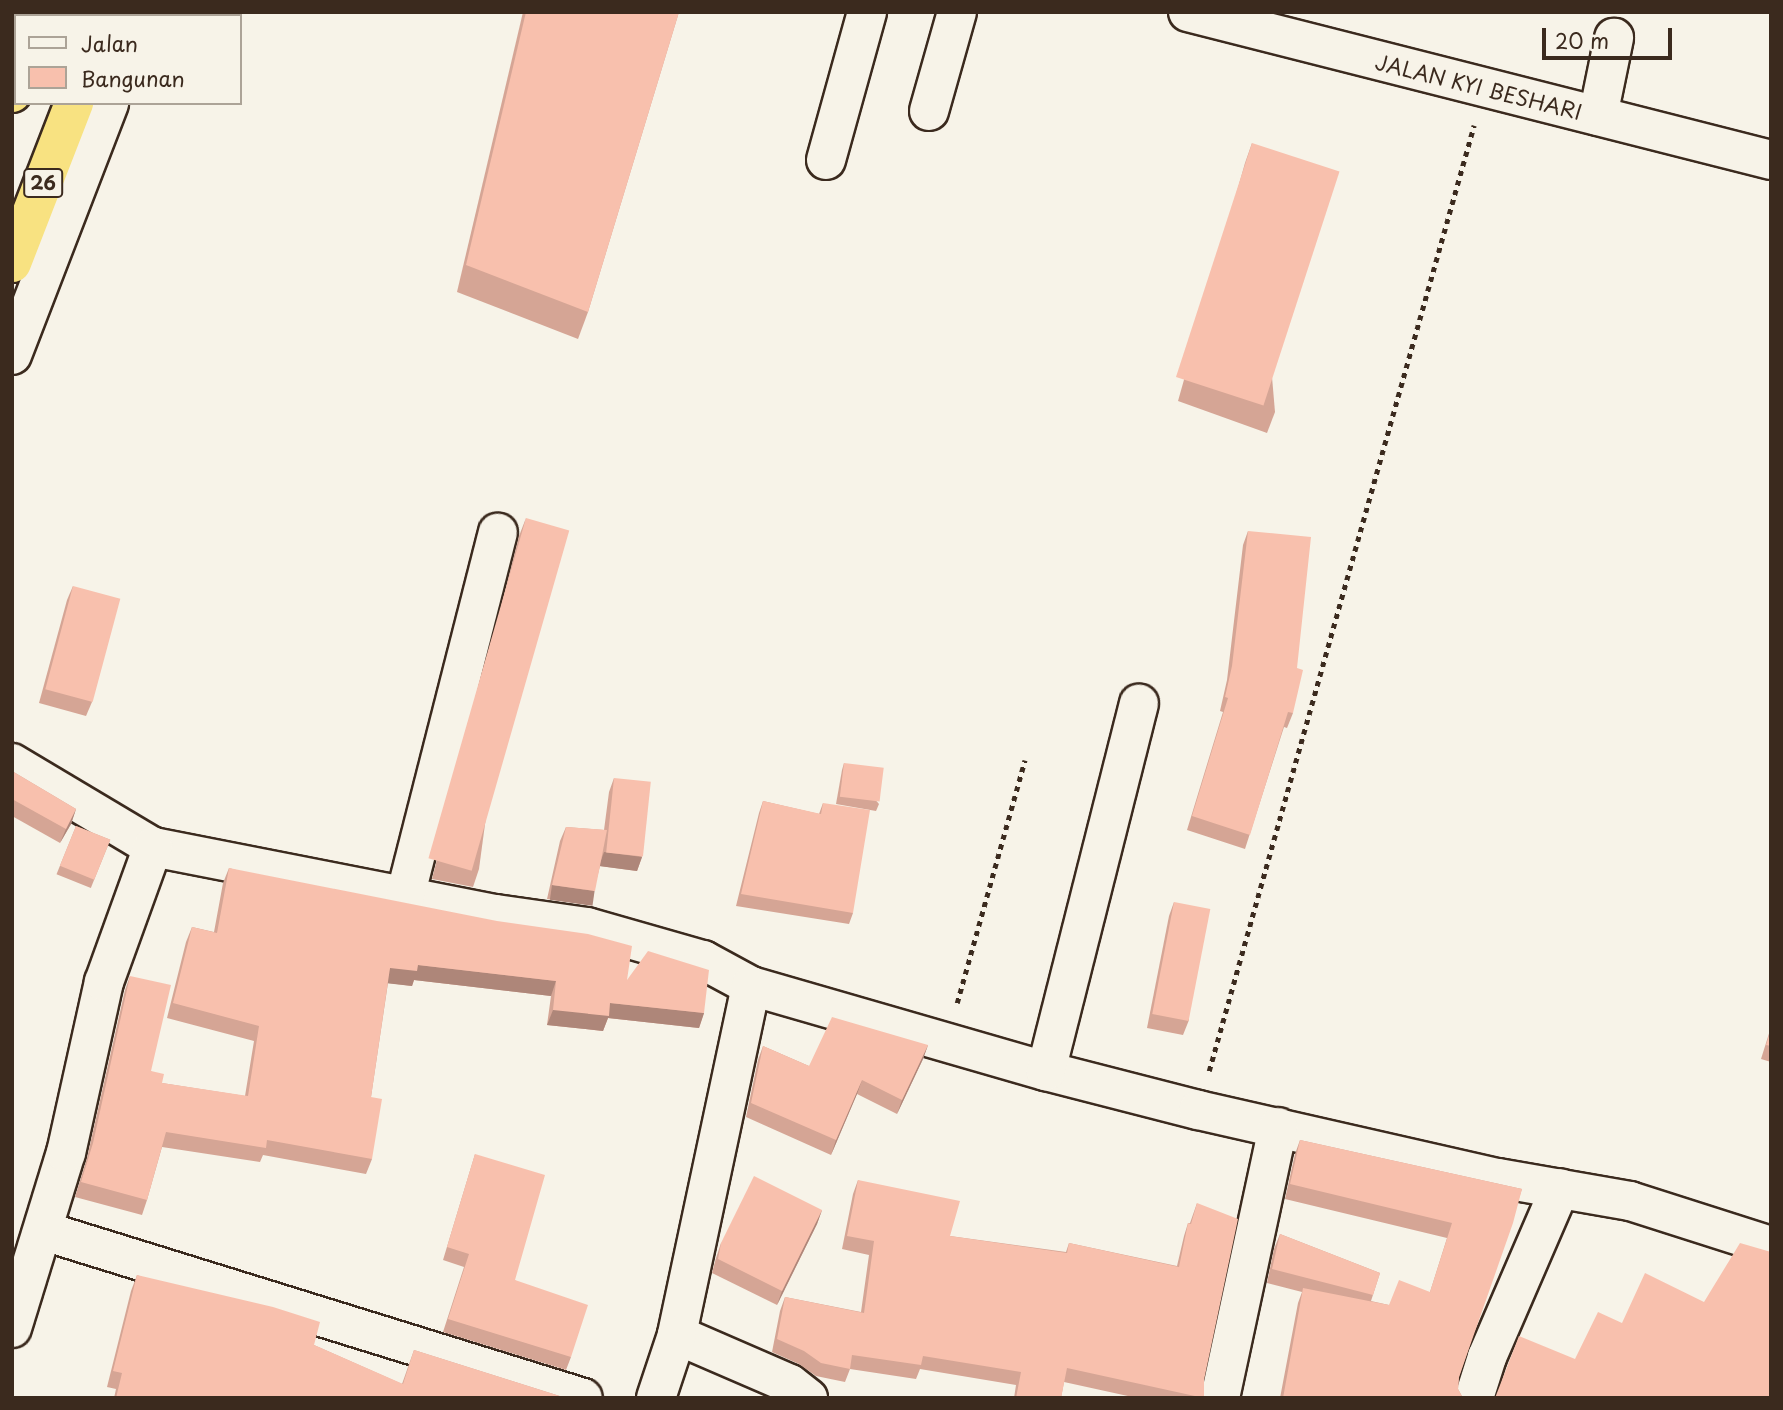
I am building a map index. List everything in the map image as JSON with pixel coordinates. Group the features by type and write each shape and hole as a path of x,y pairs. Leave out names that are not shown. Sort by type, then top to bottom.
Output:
{"highway":[{"name":"26","path":"12,263 73,105"}],"street":[{"path":"826,160 867,12"},
{"path":"929,111 957,12"},
{"name":"JALAN KYI BESHARI","path":"1188,12 1771,160"},
{"path":"1598,116 1614,38"},
{"path":"12,355 108,105"},
{"path":"405,897 498,533"},
{"path":"1046,1071 1139,704"},
{"path":"12,763 153,847 496,914 587,927 703,960 751,986 1046,1071 1198,1110 1499,1178 1630,1201 1771,1246"},
{"path":"12,1328 66,1153 104,982 153,847"},
{"path":"656,1398 677,1335 751,986"},
{"path":"1220,1398 1278,1127"},
{"path":"1474,1398 1487,1357 1560,1188"},
{"path":"44,1231 583,1398"},
{"path":"677,1335 790,1384 808,1398"}],"path":[{"path":"1198,1110 1484,87"},
{"path":"947,1041 1025,760"}],"building":[{"path":"526,12 679,12 588,312 466,265"},
{"path":"1252,143 1339,171 1263,405 1176,377"},
{"path":"526,518 569,530 472,871 428,858"},
{"path":"1248,531 1311,537 1297,668 1303,670 1293,713 1288,712 1250,835 1192,816 1228,698 1225,697 1232,666"},
{"path":"73,586 120,599 93,702 45,689"},
{"path":"844,763 884,768 880,802 840,797"},
{"path":"12,771 76,809 66,829 12,799"},
{"path":"614,778 651,782 643,856 606,853"},
{"path":"763,801 821,814 823,803 870,810 853,913 741,894"},
{"path":"76,826 110,840 94,880 60,866"},
{"path":"566,827 607,830 595,891 552,885"},
{"path":"229,868 497,921 588,934 632,946 627,980 648,951 709,970 704,1013 610,1003 609,1016 553,1010 556,981 418,965 417,971 390,968 371,1097 382,1099 372,1159 267,1140 266,1148 166,1132 147,1200 81,1182 93,1143 130,976 171,985 151,1071 164,1074 162,1083 248,1096 259,1026 173,1003 192,927 217,933"},
{"path":"1174,902 1210,909 1189,1021 1152,1014"},
{"path":"832,1017 928,1045 902,1100 862,1080 836,1140 751,1103 763,1046 809,1066"},
{"path":"1771,1029 1771,1046 1766,1045"},
{"path":"1300,1140 1522,1189 1513,1223 1459,1377 1458,1389 1463,1398 1283,1398 1303,1288 1389,1305 1399,1280 1430,1292 1452,1223 1290,1184"},
{"path":"475,1154 545,1175 515,1280 588,1305 571,1357 448,1319 469,1254 447,1247"},
{"path":"754,1176 822,1210 782,1291 718,1259 721,1243"},
{"path":"858,1180 960,1201 950,1236 1067,1253 1069,1243 1179,1267 1188,1223 1191,1224 1197,1203 1238,1219 1204,1380 1204,1398 1067,1368 1061,1398 1016,1398 1021,1372 923,1356 921,1365 852,1355 850,1369 821,1363 804,1351 777,1339 785,1297 864,1313 874,1241 847,1236"},
{"path":"1280,1234 1380,1273 1373,1295 1272,1269"},
{"path":"1740,1243 1771,1252 1771,1398 1495,1398 1519,1336 1575,1359 1598,1312 1622,1323 1645,1273 1704,1302"},
{"path":"137,1275 273,1307 320,1322 314,1345 403,1384 414,1350 566,1398 116,1398 122,1373 113,1371"}]}
